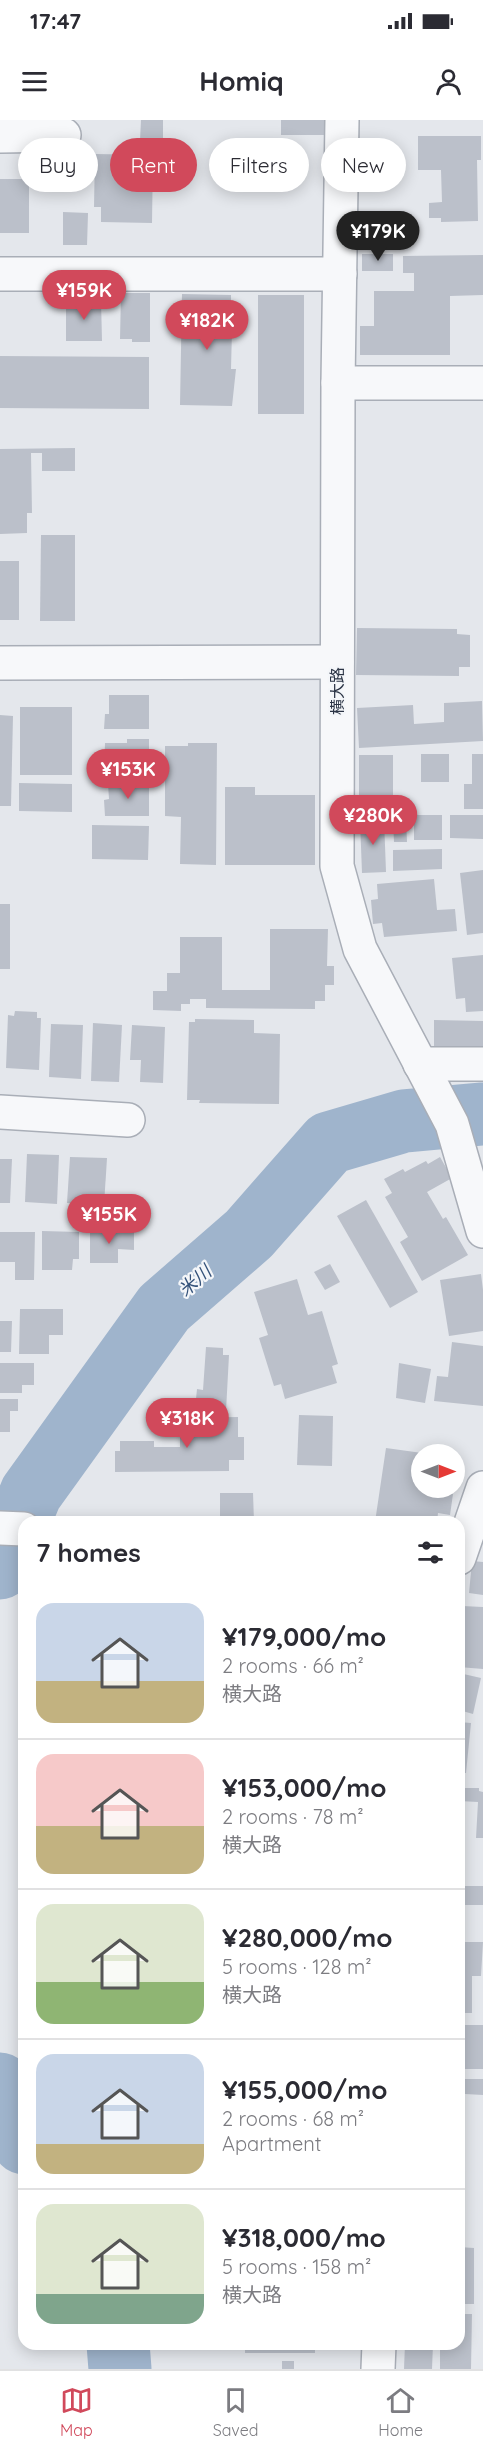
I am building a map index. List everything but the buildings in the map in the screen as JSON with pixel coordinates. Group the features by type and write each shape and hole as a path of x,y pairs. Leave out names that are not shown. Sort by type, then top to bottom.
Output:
{"street":[{"name":"横大路","path":"342,120 338,382 337,866 360,949 452,1124 483,1232"},
{"path":"0,136 64,135"},
{"path":"0,274 340,274"},
{"path":"338,382 483,383"},
{"path":"0,663 337,662"},
{"path":"424,1070 483,1064"},
{"path":"0,1112 128,1120"},
{"path":"465,1540 483,1488"},
{"path":"0,1528 18,1529"},
{"path":"465,1558 483,1559"},
{"path":"378,2369 379,2350"}],"waterway":[{"name":"米川","path":"21,1516 31,1493 164,1308 249,1234 329,1143 404,1121 483,1114"},
{"name":"米川","path":"0,1568 18,1524"},
{"name":"米川","path":"0,2084 18,2128"},
{"name":"米川","path":"118,2350 120,2369"}]}
